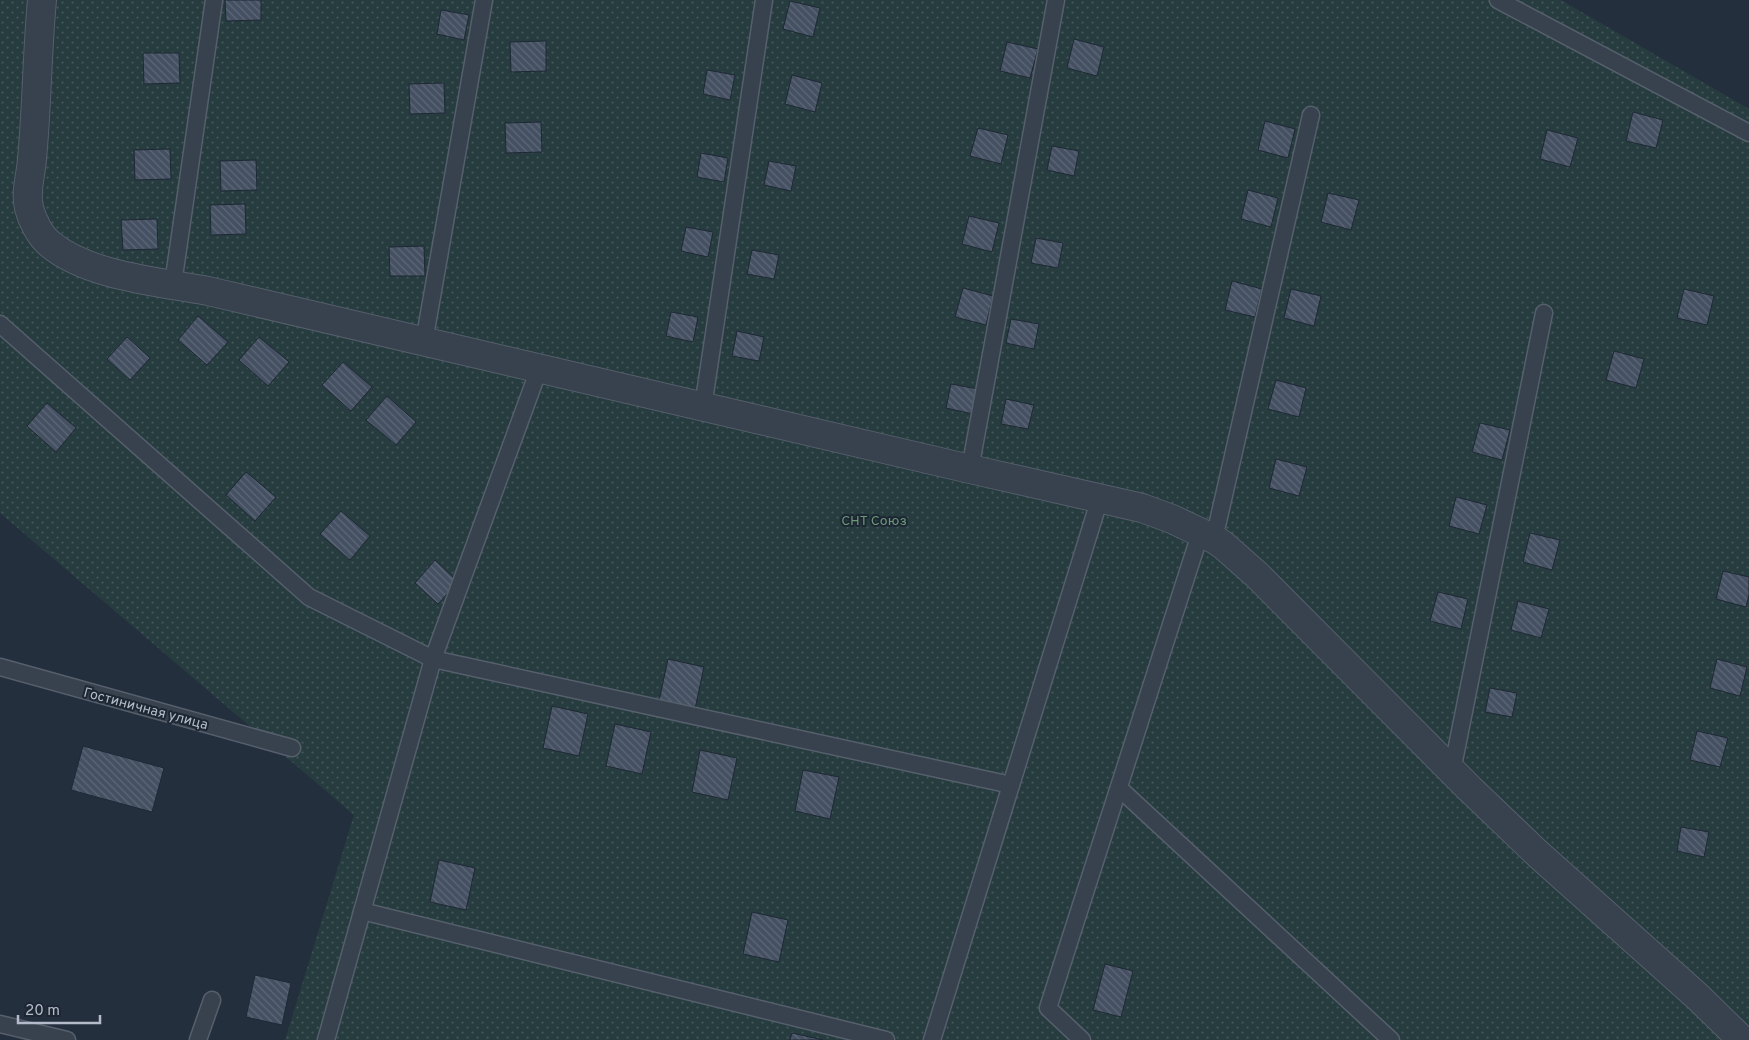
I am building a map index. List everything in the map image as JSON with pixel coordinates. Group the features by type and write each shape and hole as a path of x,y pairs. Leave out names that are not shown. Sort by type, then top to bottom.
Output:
{"street":[{"path":"42,0 32,160 27,191 29,208 35,223 48,243 83,263 115,273 208,291 970,470 1100,498 1142,508 1172,518 1208,535 1230,551 1293,610 1452,771 1538,854 1698,996 1742,1040"}],"lane":[{"path":"173,284 214,0"},
{"path":"424,342 484,0"},
{"path":"703,407 764,0"},
{"path":"970,470 1056,0"},
{"path":"1498,0 1749,133"},
{"path":"1082,1040 1048,1008 1118,788 1208,535 1311,114"},
{"path":"1452,771 1544,313"},
{"path":"0,324 309,597 433,659 1011,785"},
{"path":"326,1040 433,659 539,369"},
{"path":"932,1040 1100,498"},
{"name":"Гостиничная улица","path":"0,668 292,748"},
{"path":"1118,788 1391,1040"},
{"path":"362,912 886,1040"},
{"path":"198,1040 212,1000"},
{"path":"0,1024 67,1040"}],"green space":[{"name":"СНТ Союз","path":"0,0 1561,0 1749,109 1749,1040 285,1040 354,815 0,513"}],"building":[{"path":"225,0 261,0 261,20 226,21"},
{"path":"790,1 820,8 813,37 783,29"},
{"path":"441,10 469,15 464,40 437,34"},
{"path":"1074,39 1104,47 1097,76 1067,68"},
{"path":"546,41 546,71 511,72 510,42"},
{"path":"1007,42 1038,49 1030,78 1000,71"},
{"path":"143,53 179,53 180,83 144,84"},
{"path":"707,70 735,75 730,100 703,94"},
{"path":"792,75 822,83 815,112 785,104"},
{"path":"444,83 445,113 410,114 409,84"},
{"path":"1633,112 1663,120 1656,148 1626,141"},
{"path":"1265,121 1295,129 1288,158 1258,150"},
{"path":"541,122 542,152 506,153 505,123"},
{"path":"978,128 1008,135 1001,164 970,156"},
{"path":"1547,130 1578,138 1570,167 1540,159"},
{"path":"1052,146 1079,151 1074,176 1047,170"},
{"path":"170,149 171,179 135,180 134,150"},
{"path":"701,153 728,158 724,182 697,177"},
{"path":"256,160 257,190 221,191 220,161"},
{"path":"769,161 796,166 791,191 764,185"},
{"path":"1248,190 1278,198 1271,227 1241,219"},
{"path":"1328,193 1359,200 1351,230 1321,222"},
{"path":"245,204 246,234 211,235 210,205"},
{"path":"969,216 999,223 992,252 962,244"},
{"path":"157,219 158,249 123,250 121,220"},
{"path":"686,227 713,232 708,257 681,251"},
{"path":"1036,238 1063,243 1058,268 1031,263"},
{"path":"424,246 425,276 390,276 389,247"},
{"path":"752,250 779,255 774,279 747,274"},
{"path":"1232,281 1262,289 1255,317 1225,310"},
{"path":"963,288 993,296 986,325 955,317"},
{"path":"1291,289 1321,296 1314,326 1284,318"},
{"path":"1684,289 1714,296 1707,325 1677,318"},
{"path":"671,312 698,317 693,342 666,336"},
{"path":"198,316 228,342 207,365 178,340"},
{"path":"1011,319 1039,324 1034,349 1006,343"},
{"path":"737,331 764,337 759,361 732,356"},
{"path":"127,337 150,358 130,380 107,359"},
{"path":"259,337 289,362 268,386 239,360"},
{"path":"1614,351 1644,359 1636,388 1606,380"},
{"path":"343,362 372,387 351,411 322,385"},
{"path":"1276,380 1306,388 1299,417 1268,409"},
{"path":"951,384 978,389 973,414 946,408"},
{"path":"387,396 416,422 396,445 366,420"},
{"path":"1006,399 1034,405 1028,429 1001,424"},
{"path":"47,403 76,428 56,452 27,426"},
{"path":"1480,423 1510,430 1502,460 1472,452"},
{"path":"1276,459 1307,467 1299,496 1269,488"},
{"path":"246,472 276,497 255,521 226,495"},
{"path":"1456,497 1487,505 1479,534 1449,526"},
{"path":"341,511 370,536 350,560 320,534"},
{"path":"1530,533 1560,540 1552,570 1523,562"},
{"path":"435,560 458,582 438,604 415,583"},
{"path":"1723,571 1749,577 1749,595 1746,607 1716,599"},
{"path":"1438,592 1468,599 1461,629 1430,621"},
{"path":"1518,601 1549,609 1541,638 1511,630"},
{"path":"668,659 704,667 695,709 659,701"},
{"path":"1717,659 1747,667 1740,696 1710,688"},
{"path":"1490,688 1517,693 1512,717 1485,712"},
{"path":"552,706 588,714 579,756 543,748"},
{"path":"615,724 651,732 642,774 606,766"},
{"path":"1697,731 1728,738 1720,767 1690,760"},
{"path":"83,746 164,768 152,812 71,790"},
{"path":"700,750 737,758 728,800 692,792"},
{"path":"803,770 839,777 830,819 795,811"},
{"path":"1681,827 1709,832 1704,857 1677,851"},
{"path":"439,860 475,868 466,910 430,902"},
{"path":"752,912 788,920 779,962 743,954"},
{"path":"1105,964 1133,971 1121,1017 1093,1010"},
{"path":"255,975 291,983 282,1025 246,1017"},
{"path":"792,1033 823,1040 790,1040"}]}
